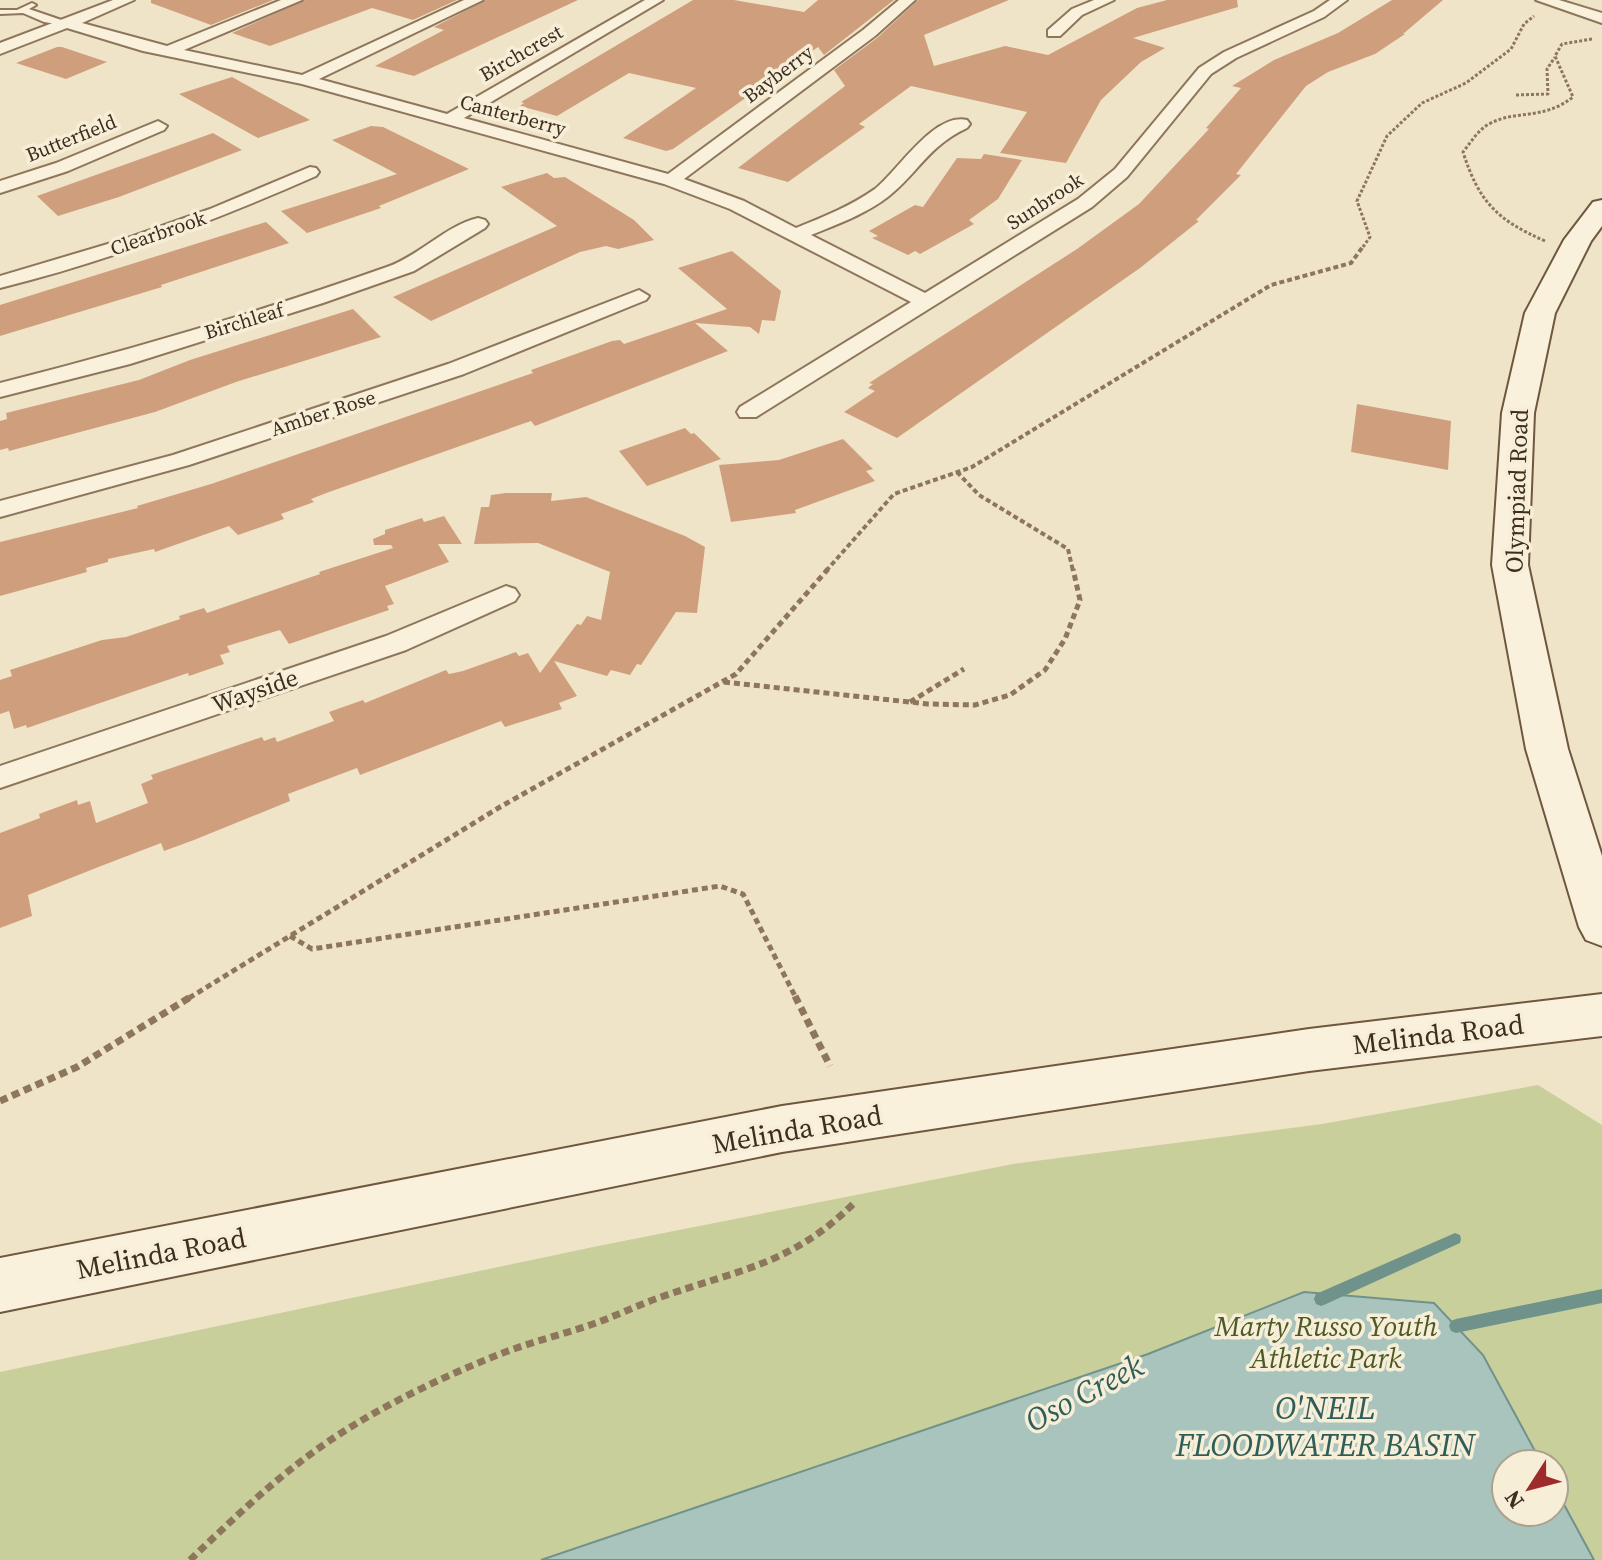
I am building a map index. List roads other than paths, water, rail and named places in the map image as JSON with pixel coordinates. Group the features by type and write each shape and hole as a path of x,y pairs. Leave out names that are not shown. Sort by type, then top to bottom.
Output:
{"main road":[{"name":"Olympiad Road","path":"1602,208 1571,252 1540,313 1518,413 1510,565 1547,749 1602,927"},
{"name":"Melinda Road","path":"0,1285 782,1129 1309,1050 1602,1015"}],"street":[{"path":"0,49 127,0"},
{"path":"169,51 295,0"},
{"path":"304,80 476,0"},
{"name":"Birchcrest","path":"449,120 656,0"},
{"name":"Bayberry","path":"671,180 857,43 908,0"},
{"path":"1054,33 1077,12 1107,0"},
{"name":"Sunbrook","path":"748,412 1107,186 1205,71 1319,14 1340,0"},
{"path":"1584,0 1602,6"},
{"path":"1549,2 1602,18"},
{"name":"Canterberry","path":"64,22 169,51 304,80 671,180 737,205 927,302"},
{"path":"793,236 848,213 882,192 936,136 961,124"},
{"name":"Butterfield","path":"0,187 62,167 158,126"},
{"name":"Clearbrook","path":"0,282 149,238 217,213 310,172"},
{"name":"Birchleaf","path":"0,390 122,359 316,299 407,267 478,224"},
{"name":"Amber Rose","path":"0,509 181,460 456,369 639,296"},
{"name":"Wayside","path":"0,777 396,643 506,595"}],"lane":[{"path":"26,11 33,4 28,0"},
{"path":"0,3 7,1"},
{"path":"0,12 26,11 47,20 64,22"}],"water":[{"name":"O'NEIL FLOODWATER BASIN","path":"1304,1292 1434,1303 1483,1355 1533,1448 1490,1448 1490,1528 1570,1528 1570,1516 1594,1560 541,1560 1148,1354"}],"waterway":[{"name":"Oso Creek","path":"1321,1299 1455,1239"},
{"path":"1456,1326 1602,1296"}],"park label":[{"name":"Marty Russo Youth Athletic Park","path":"1326,1342"}]}
